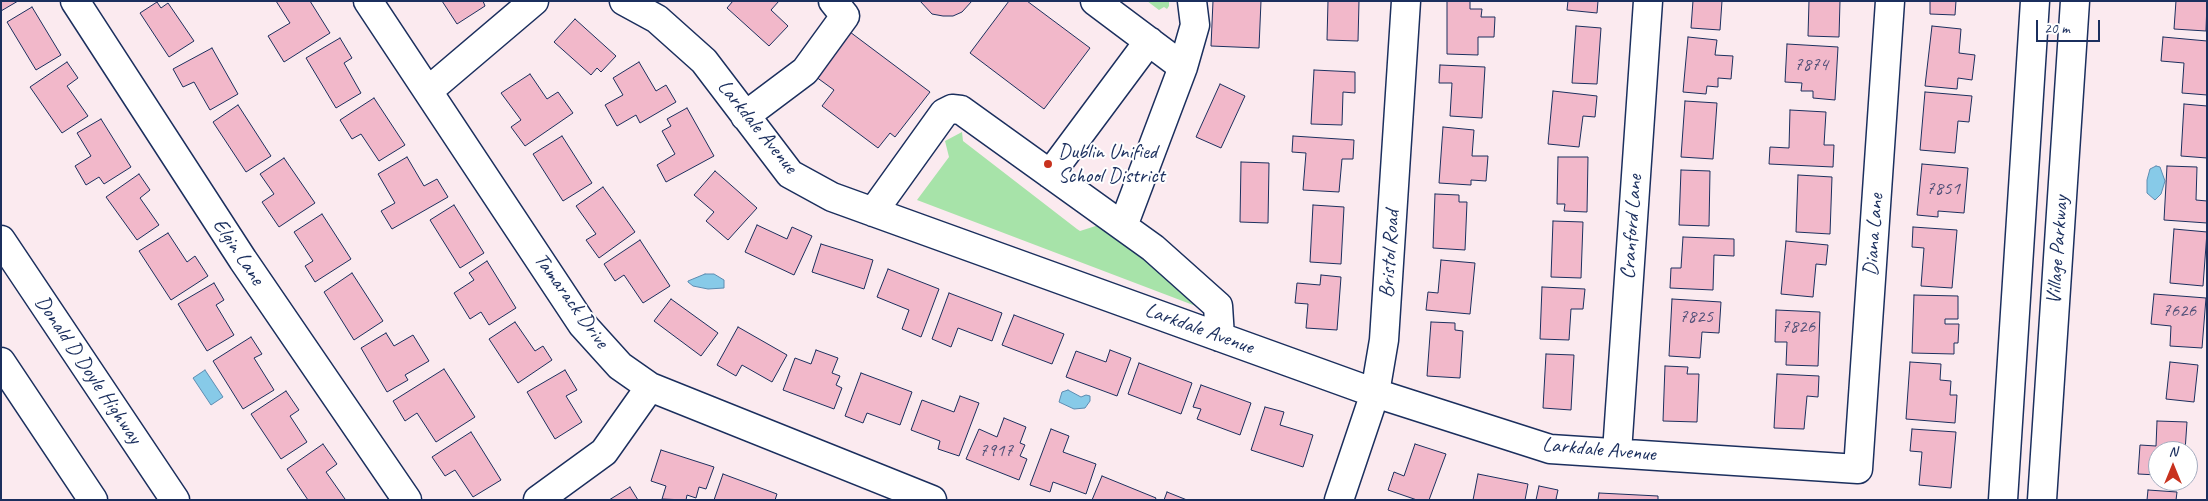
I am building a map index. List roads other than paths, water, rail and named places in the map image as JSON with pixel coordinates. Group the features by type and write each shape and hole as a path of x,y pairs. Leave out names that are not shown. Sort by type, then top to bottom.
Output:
{"main road":[{"name":"Elgin Lane","path":"75,1 242,260 407,500"},
{"name":"Tamarack Drive","path":"368,1 582,324 620,366 650,387 932,500"},
{"path":"428,91 534,1"},
{"name":"Larkdale Avenue","path":"624,1 657,19 704,61 790,174 832,197 1376,393 1550,449 1858,469"},
{"path":"744,116 805,71 845,16 833,1"},
{"path":"1095,1 1183,66"},
{"path":"1123,226 1183,66 1194,25 1192,1"},
{"name":"Bristol Road","path":"1339,500 1376,393 1384,340 1406,1"},
{"name":"Cranford Lane","path":"1617,452 1648,1"},
{"name":"Diana Lane","path":"1858,469 1890,1"},
{"name":"Village Parkway","path":"2003,500 2035,1"},
{"name":"Village Parkway","path":"2042,500 2075,1"},
{"path":"1050,174 1149,41"},
{"path":"873,212 944,114 952,109 961,110 1153,248 1218,306 1220,337"},
{"name":"Donald D Doyle Highway","path":"1,240 175,500"},
{"path":"1,362 93,500"},
{"path":"538,500 604,452 650,387"}],"water":[{"path":"2156,166 2160,167 2165,181 2161,194 2155,200 2147,193 2147,180 2150,169"},
{"path":"705,274 714,274 724,280 724,288 708,289 693,286 688,282"},
{"path":"205,370 223,397 211,405 193,378"},
{"path":"1068,390 1081,397 1090,396 1090,401 1085,408 1074,409 1059,402 1062,392"}],"place":[{"name":"Dublin Unified School District","path":"1048,164"}]}
